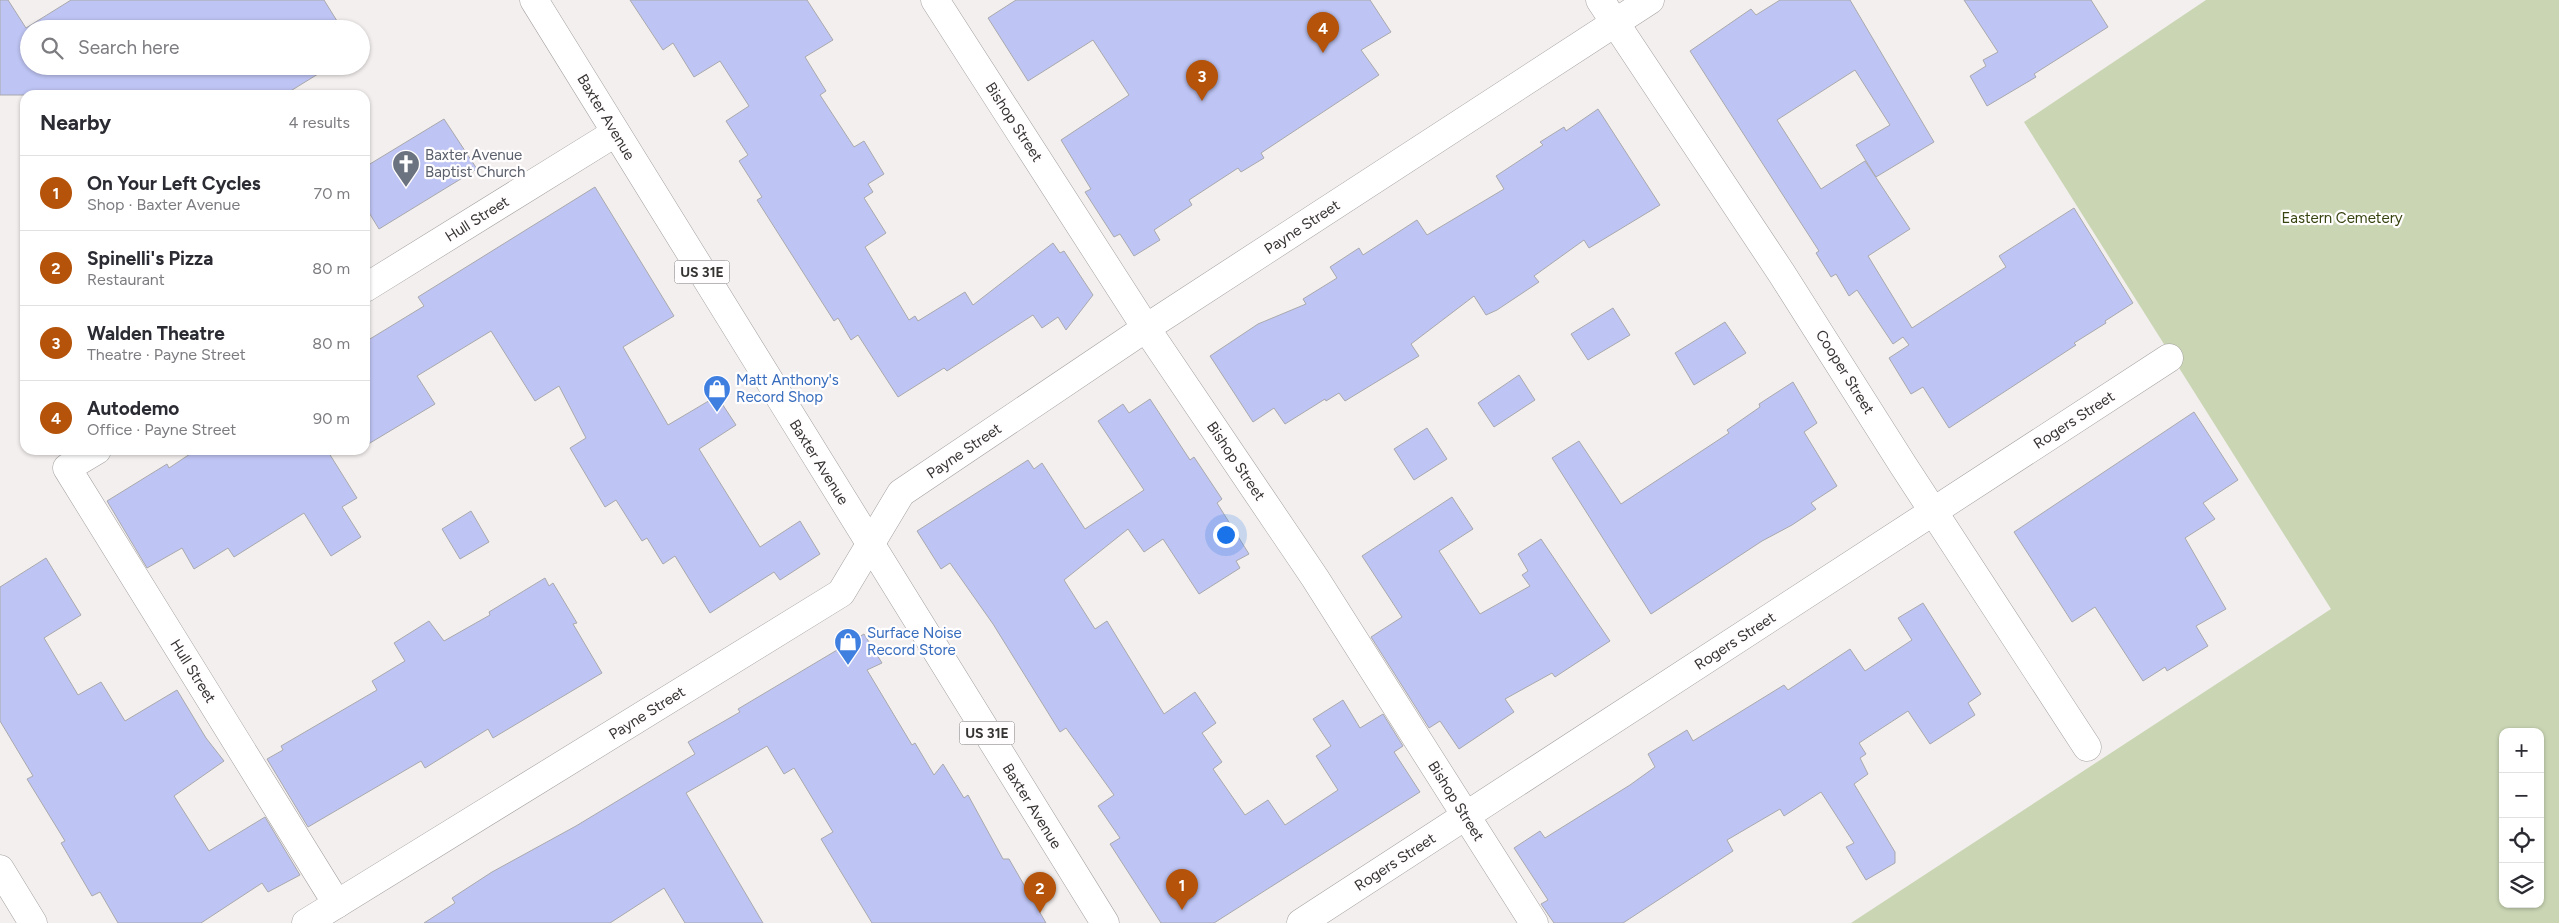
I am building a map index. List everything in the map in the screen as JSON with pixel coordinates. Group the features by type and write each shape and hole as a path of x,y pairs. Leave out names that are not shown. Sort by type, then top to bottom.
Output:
{"street":[{"name":"Baxter Avenue","path":"534,0 1105,923"},
{"name":"Bishop Street","path":"935,0 1146,328 1320,586 1534,923"},
{"name":"Cooper Street","path":"1600,0 1782,274 1934,512 2087,746"},
{"name":"Payne Street","path":"306,923 841,593 901,493 1146,328 1650,0"},
{"name":"Hull Street","path":"370,285 615,133"},
{"name":"Rogers Street","path":"1300,923 2169,358"},
{"name":"Hull Street","path":"89,455 67,468 337,904"},
{"path":"0,869 34,923"}],"green space":[{"name":"Eastern Cemetery","path":"2206,0 2559,0 2559,923 1851,923 2331,609 2024,122"}],"building":[{"path":"0,0 8,0 21,20 20,75 316,75 292,90 20,90 20,95 0,95"},
{"path":"71,0 324,0 336,20 39,20"},
{"path":"630,0 807,0 833,40 805,57 826,91 820,95 854,147 864,141 884,174 868,184 873,192 864,198 886,233 865,247 909,320 915,316 918,321 965,292 973,305 1053,243 1060,253 1064,251 1093,295 1066,330 1058,317 1042,328 1033,315 947,371 944,368 898,397 858,335 851,340 838,318 834,321 757,200 762,197 739,161 748,155 726,121 749,106 720,61 694,77 673,43 663,50"},
{"path":"1016,0 1370,0 1391,32 1361,50 1379,75 1261,153 1264,158 1241,172 1238,168 1189,200 1192,205 1154,230 1160,240 1134,256 1120,234 1114,237 1085,192 1091,189 1061,140 1129,95 1093,40 1028,81 988,18"},
{"path":"1780,0 1850,0 1934,142 1876,177 1856,145 1890,125 1855,70 1777,120 1821,189 1865,161 1910,229 1868,256 1912,328 2006,267 1999,256 2074,208 2133,303 2074,343 2076,345 1949,428 1923,387 1911,394 1889,358 1909,345 1903,337 1893,344 1857,290 1849,296 1836,274 1831,277 1816,253 1819,251 1690,51 1751,9 1756,15"},
{"path":"1964,0 2091,0 2108,27 2034,74 2036,77 1987,106 1970,76 1986,66 1983,60 1998,52"},
{"path":"1598,109 1660,205 1589,248 1584,240 1534,276 1539,282 1497,310 1486,315 1474,296 1411,344 1419,356 1345,401 1339,393 1326,401 1325,399 1285,424 1274,408 1253,422 1210,356 1258,324 1306,304 1303,299 1337,278 1330,267 1359,248 1363,255 1417,220 1427,235 1504,189 1496,176 1543,145 1540,142 1564,127 1566,131"},
{"name":"Baxter Avenue Baptist Church","path":"444,119 477,169 379,229 370,214 370,164"},
{"path":"595,187 674,316 623,347 668,425 717,396 736,425 699,449 760,547 800,521 820,554 780,580 774,572 710,613 675,556 663,564 647,538 642,541 616,500 605,507 570,448 586,438 559,386 535,401 491,331 417,376 435,404 370,443 370,339 424,306 418,297"},
{"path":"1613,308 1630,335 1588,360 1571,334"},
{"path":"1725,322 1746,353 1694,385 1675,353"},
{"path":"1519,375 1535,400 1494,427 1478,403"},
{"path":"1793,382 1817,423 1804,432 1837,486 1811,503 1816,509 1792,525 1762,541 1651,614 1552,458 1579,441 1621,504 1729,433 1727,430 1760,407 1759,404"},
{"path":"1150,399 1190,460 1194,457 1222,499 1217,503 1249,554 1236,561 1240,568 1199,594 1163,539 1144,552 1128,529 1064,580 1095,629 1107,621 1164,714 1195,692 1216,723 1202,733 1222,762 1213,769 1245,815 1268,800 1285,825 1338,790 1316,756 1331,746 1313,719 1343,700 1360,728 1383,714 1403,746 1394,752 1420,792 1214,923 1161,923 1110,844 1120,838 1098,806 1114,795 1066,728 1060,732 993,624 950,563 941,569 917,531 1028,460 1034,469 1042,463 1085,529 1144,490 1098,421 1123,404 1129,413"},
{"path":"2194,412 2238,480 2203,503 2215,519 2185,538 2226,609 2196,626 2208,646 2167,671 2165,667 2143,681 2095,607 2072,622 2014,532"},
{"path":"1427,428 1447,459 1414,480 1394,449"},
{"path":"188,455 330,455 357,498 342,507 361,537 331,556 304,513 234,557 228,548 194,569 182,548 147,568 107,501 167,464 169,468"},
{"path":"1452,497 1473,529 1439,551 1480,614 1530,586 1522,575 1528,571 1518,554 1541,539 1610,641 1555,677 1552,673 1505,699 1514,712 1459,749 1440,721 1429,728 1371,637 1402,617 1362,556"},
{"path":"471,511 489,542 460,559 442,529"},
{"path":"46,558 81,615 44,638 78,695 101,682 125,721 177,690 206,738 224,761 174,796 209,851 265,817 300,875 268,892 262,883 201,923 118,923 100,892 92,896 61,843 65,841 27,779 33,776 0,721 0,587"},
{"path":"545,578 549,586 553,583 577,623 573,624 602,673 493,738 488,729 425,768 421,761 308,827 267,759 283,750 281,746 377,690 372,681 405,661 394,643 429,621 444,641 490,615 489,612"},
{"path":"1923,603 1981,694 1968,703 1975,715 1930,744 1908,711 1859,743 1866,754 1860,758 1868,774 1854,784 1895,852 1895,863 1866,880 1846,847 1854,843 1821,792 1784,816 1780,809 1727,840 1733,851 1623,923 1554,923 1541,904 1548,900 1514,848 1540,831 1545,838 1630,785 1655,767 1648,754 1687,730 1693,741 1784,685 1788,690 1850,649 1865,671 1912,640 1898,618"},
{"path":"864,634 882,663 867,670 912,745 915,743 934,775 943,764 964,798 968,795 1003,859 1009,859 1046,923 872,923 821,839 833,832 794,768 784,774 767,746 686,793 763,923 685,923 664,888 610,923 424,923 455,903 452,898 492,872 576,826 695,754 688,742 740,712 738,709"}],"place":[{"name":"Autodemo","path":"1323,53"},
{"name":"Walden Theatre","path":"1202,101"},
{"name":"Baxter Avenue Baptist Church","path":"406,188"},
{"name":"Matt Anthony's Record Shop","path":"717,413"},
{"name":"Surface Noise Record Store","path":"848,666"},
{"name":"On Your Left Cycles","path":"1182,910"},
{"name":"Spinelli's Pizza","path":"1040,913"}]}
